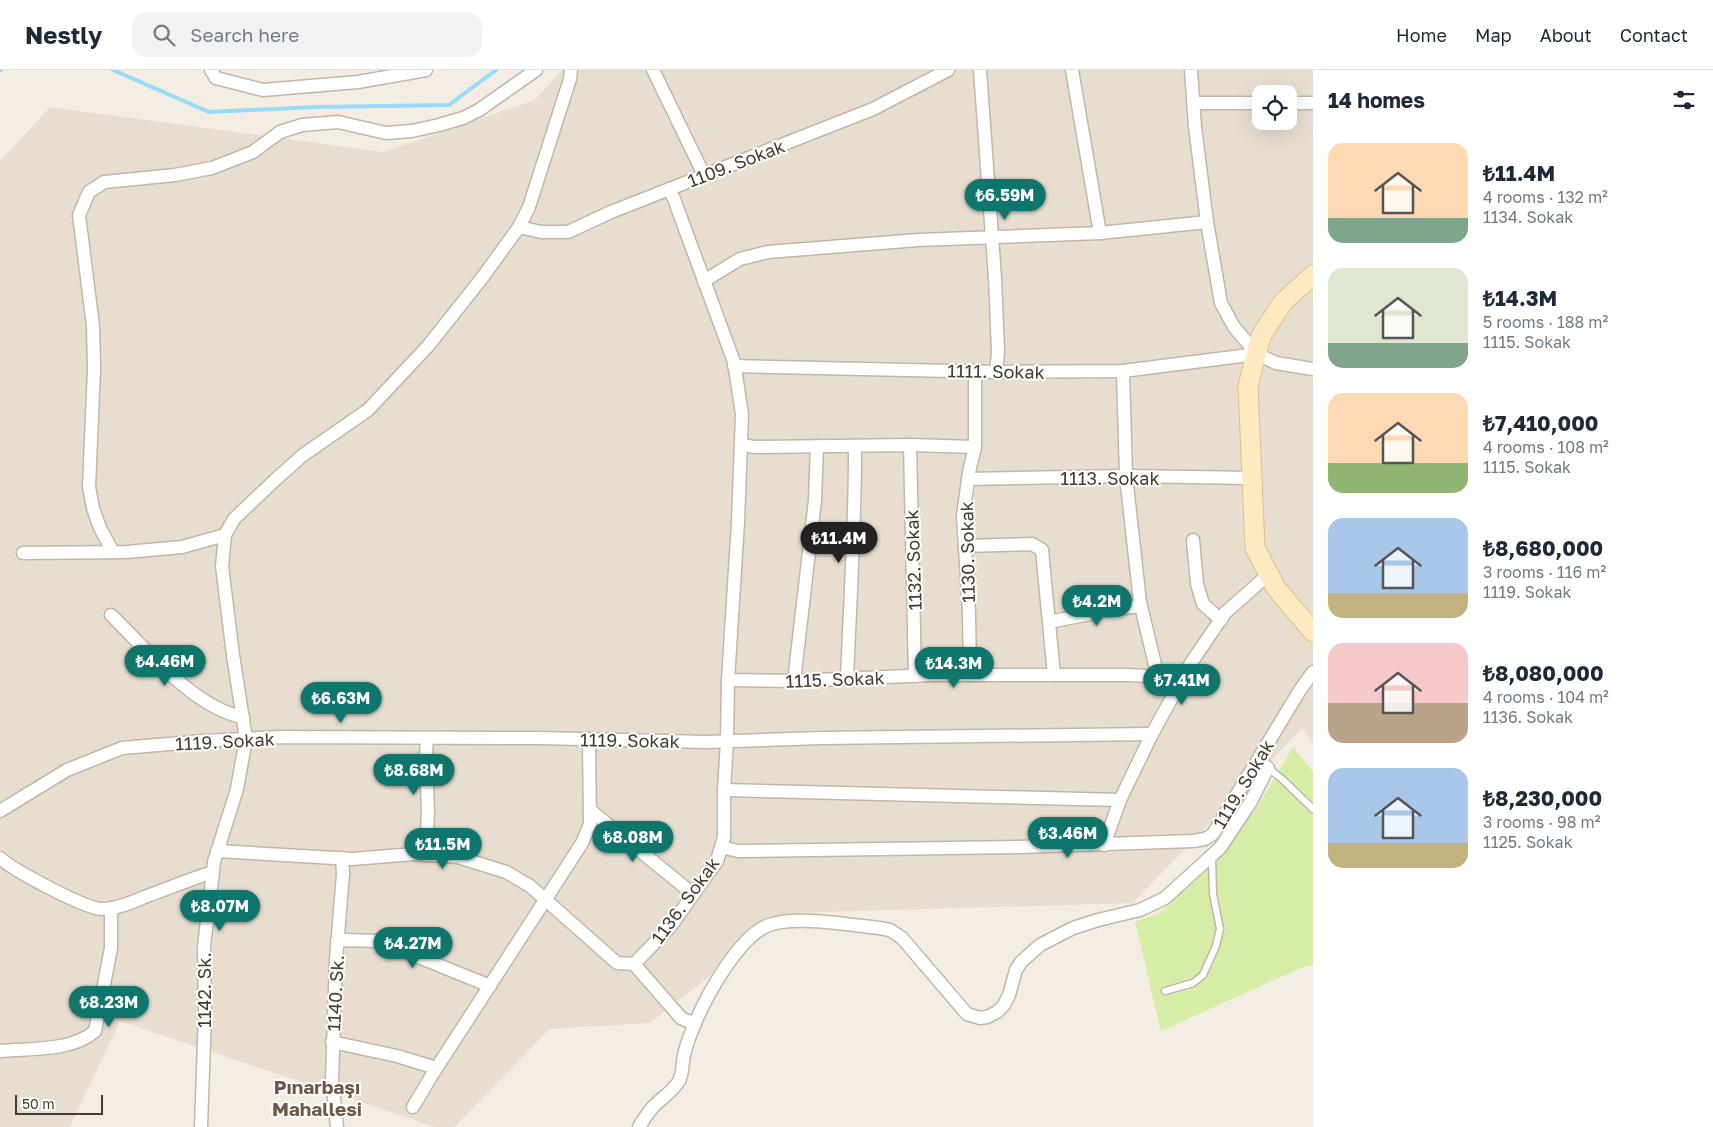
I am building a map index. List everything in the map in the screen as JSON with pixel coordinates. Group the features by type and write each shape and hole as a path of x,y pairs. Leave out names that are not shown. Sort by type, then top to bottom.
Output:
{"street":[{"path":"211,70 216,78 263,90 358,82 388,73 426,70"},
{"path":"114,552 100,528 89,488 94,369 93,326 79,215 88,192 104,182 175,175 212,168 253,152 280,132 302,125 338,122 386,133 412,131 439,125 463,118 479,110 536,70"},
{"path":"23,552 114,552 182,547 225,535 234,519 274,480 303,455 368,410 428,346 482,278 519,227 529,206 570,79 571,70"},
{"path":"653,70 704,175"},
{"name":"1109. Sokak","path":"519,227 541,232 568,232 669,189 873,109 948,70"},
{"path":"980,70 995,278 998,352 996,372"},
{"path":"1072,70 1100,233"},
{"path":"1191,70 1195,127 1207,222 1221,303 1234,327 1257,354 1276,363 1313,369"},
{"path":"1194,103 1252,103"},
{"path":"1297,103 1313,103"},
{"name":"1136. Sokak","path":"634,964 670,927 694,894 717,861 724,837 728,680 738,522 742,414 734,366 669,189"},
{"path":"704,281 740,259 768,252 918,240 1100,233 1207,222"},
{"path":"1313,276 1283,302 1261,336 1248,386 1255,548 1276,588 1313,632"},
{"name":"1111. Sokak","path":"734,366 996,372 1123,371 1257,354"},
{"name":"1130. Sokak","path":"970,675 963,516 975,447 975,378 973,371"},
{"path":"1123,371 1126,476 1141,606 1158,677"},
{"path":"741,444 753,447 910,445 975,447"},
{"name":"1132. Sokak","path":"910,445 915,676"},
{"path":"794,681 815,500 817,446"},
{"path":"847,678 855,518 856,453 854,446"},
{"name":"1113. Sokak","path":"968,480 1126,476 1252,478"},
{"name":"1142. Sk.","path":"200,1127 205,1013 204,946 217,851 237,789 246,739 222,566 225,535"},
{"path":"1193,540 1197,584 1203,604 1221,620"},
{"path":"964,546 1032,544 1042,550 1054,675"},
{"path":"1104,845 1120,800 1182,678 1221,620 1268,574"},
{"path":"1049,622 1141,606"},
{"path":"111,615 184,686 213,706 233,715 243,717"},
{"name":"1119. Sokak","path":"721,847 738,851 1104,845 1194,842 1205,839 1212,834 1300,690 1313,672"},
{"name":"1115. Sokak","path":"728,680 794,681 970,675 1182,678"},
{"name":"1119. Sokak","path":"0,811 67,770 122,748 246,739 279,737 589,739 706,742 1152,734"},
{"path":"426,855 428,811 427,738"},
{"path":"413,1107 436,1068 582,843 590,824 589,739"},
{"path":"639,1127 646,1116 679,1081 683,1069 684,1056 695,1024 719,976 736,953 757,932 768,925 783,921 801,921 890,930 902,938 967,1014 974,1017 987,1017 1004,1006 1021,962 1040,945 1073,928 1153,905 1165,898 1212,857 1250,802 1268,768 1258,760"},
{"path":"724,790 1120,800"},
{"path":"590,810 694,894"},
{"path":"217,851 342,858 426,855 458,857 506,872 530,886 546,899 617,963 634,964 682,1018 695,1024"},
{"path":"0,858 10,866 83,904 102,910 125,904 213,872"},
{"name":"1140. Sk.","path":"337,1127 332,1080 332,1042 337,941 343,874 342,858"},
{"path":"0,1051 51,1047 75,1042 88,1037 94,1031 111,948 111,908"},
{"path":"337,941 379,941 490,986"},
{"path":"332,1042 397,1056 436,1068"}],"lane":[{"path":"1268,768 1313,809"},
{"path":"1165,990 1193,983 1202,975 1216,946 1220,929 1213,894 1212,857"}],"shaded area":[{"path":"562,70 1313,70 1313,743 1302,728 1133,903 790,913 650,1023 550,1029 454,1127 435,1127 120,1021 70,1127 0,1127 0,161 50,107 383,152 535,100"}],"green space":[{"path":"1293,747 1313,772 1313,965 1303,967 1161,1031 1135,922 1159,913 1217,861 1248,813 1253,814"}],"waterway":[{"path":"113,70 209,112 316,107 449,105 496,70"}],"district":[{"name":"Pınarbaşı Mahallesi","path":"317,1097"}]}
